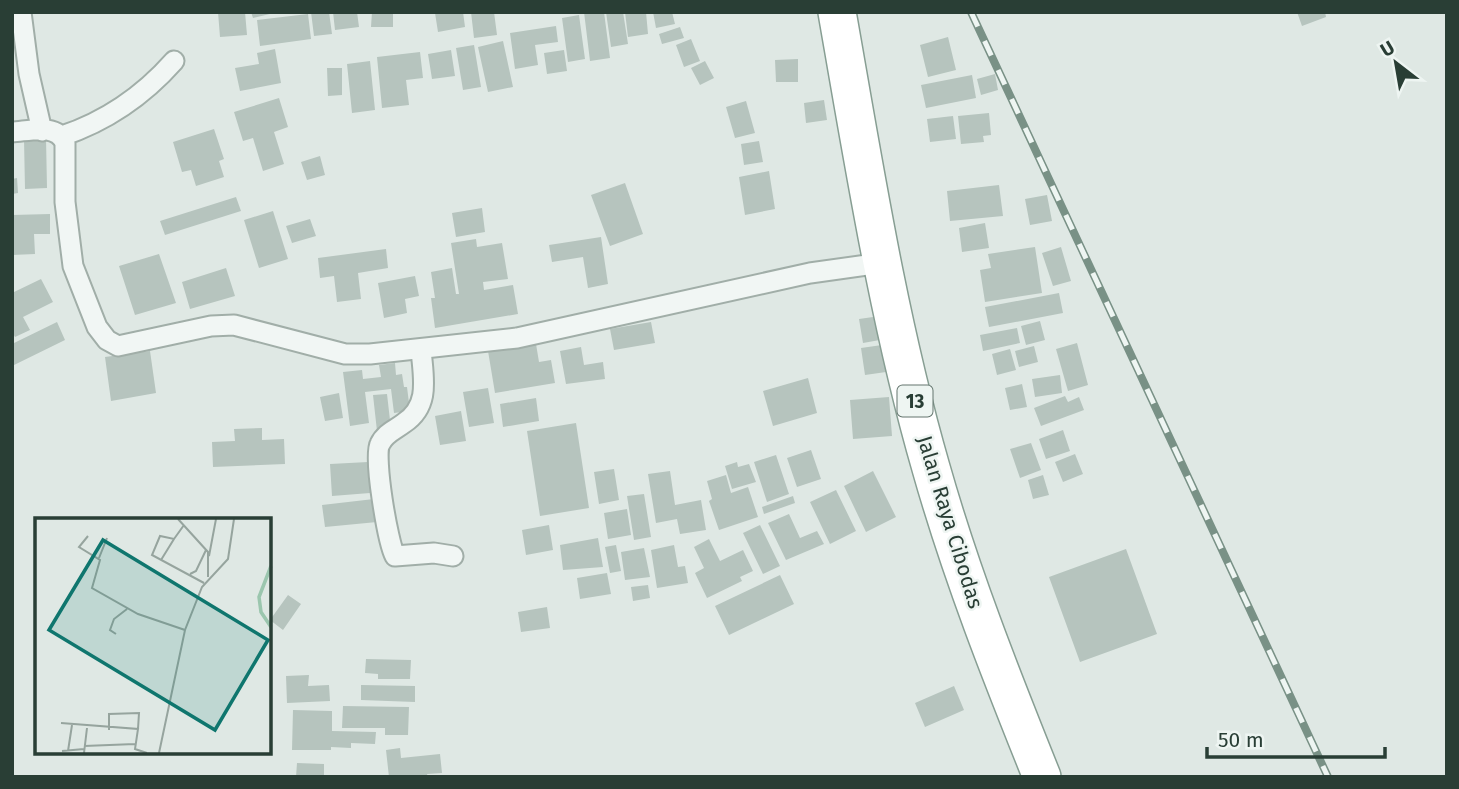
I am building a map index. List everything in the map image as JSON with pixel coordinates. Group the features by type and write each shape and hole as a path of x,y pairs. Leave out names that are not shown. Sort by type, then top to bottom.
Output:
{"highway":[{"name":"Jalan Raya Cibodas","path":"837,12 881,263 931,468 982,628 1042,777"}],"street":[{"path":"21,12 29,74 42,131"},
{"path":"62,136 89,127 136,99 174,61"},
{"path":"12,132 53,130 62,136 65,143 65,202 73,266 97,327 107,340 118,346 211,326 233,326 345,354 421,349 517,338 810,273 881,263"},
{"path":"421,349 424,394 421,405 417,413 383,437 377,448 377,465 390,543 395,556 434,553 453,556"}],"building":[{"path":"218,12 245,12 247,35 220,37"},
{"path":"251,12 273,12 274,13 253,18"},
{"path":"311,12 329,12 332,34 314,36"},
{"path":"333,12 357,12 359,27 335,30"},
{"path":"372,12 393,12 393,27 371,27"},
{"path":"463,12 465,27 438,32 435,13"},
{"path":"471,12 494,12 497,35 474,38"},
{"path":"584,12 604,12 610,58 590,61"},
{"path":"606,12 623,12 628,44 611,47"},
{"path":"625,12 646,12 648,34 628,37"},
{"path":"653,12 672,12 675,24 656,28"},
{"path":"1297,12 1325,12 1326,17 1302,26"},
{"path":"308,14 311,39 260,46 257,20"},
{"path":"579,15 585,59 568,62 562,18"},
{"path":"556,26 558,42 535,45 538,65 515,69 510,33"},
{"path":"680,27 684,38 662,44 659,34"},
{"path":"948,37 956,70 928,77 920,45"},
{"path":"691,39 700,61 684,67 676,45"},
{"path":"503,41 513,87 488,92 478,47"},
{"path":"474,45 481,87 463,90 456,48"},
{"path":"275,49 281,83 240,91 235,68 259,64 257,53"},
{"path":"451,50 455,76 432,79 428,54"},
{"path":"564,50 567,71 547,74 544,53"},
{"path":"420,52 423,78 406,80 409,105 382,108 377,57"},
{"path":"798,59 798,82 776,82 775,60"},
{"path":"370,61 375,110 352,113 347,64"},
{"path":"705,61 714,78 700,85 691,68"},
{"path":"327,68 342,68 342,95 328,96"},
{"path":"995,74 998,90 981,95 977,79"},
{"path":"972,75 976,98 926,108 921,85"},
{"path":"279,98 288,127 274,132 284,164 263,171 253,138 243,141 234,112"},
{"path":"824,100 827,120 806,123 804,103"},
{"path":"746,101 755,133 735,138 726,107"},
{"path":"989,113 991,135 983,136 984,142 961,144 958,116"},
{"path":"953,116 956,139 930,142 927,119"},
{"path":"214,129 224,159 219,161 224,177 196,186 191,170 182,172 173,142"},
{"path":"46,138 47,188 25,189 24,139"},
{"path":"759,141 763,162 744,165 741,144"},
{"path":"320,156 325,175 307,180 301,162"},
{"path":"769,171 775,209 745,215 739,177"},
{"path":"17,178 18,193 12,194 12,179"},
{"path":"625,183 643,234 610,246 591,195"},
{"path":"999,185 1003,216 950,221 947,191"},
{"path":"1047,195 1052,221 1030,225 1025,199"},
{"path":"236,197 241,211 165,235 160,221"},
{"path":"482,208 485,232 456,237 452,213"},
{"path":"273,211 288,259 259,268 244,220"},
{"path":"50,214 50,234 34,234 35,254 12,255 12,215"},
{"path":"310,219 316,236 292,243 286,226"},
{"path":"985,223 989,248 962,252 959,228"},
{"path":"601,237 608,284 588,288 583,257 552,262 549,245"},
{"path":"476,239 477,247 502,243 508,279 483,282 484,290 513,285 518,314 435,328 431,298 435,298 431,272 452,268 456,294 459,294 451,243"},
{"path":"1035,247 1042,293 985,302 980,270 991,268 988,254"},
{"path":"1061,247 1071,281 1053,286 1042,253"},
{"path":"386,249 388,268 358,273 361,299 337,302 334,276 320,278 318,258"},
{"path":"159,254 176,303 135,315 119,266"},
{"path":"226,268 235,296 190,309 182,282"},
{"path":"415,276 419,296 405,299 407,313 384,318 378,283"},
{"path":"41,279 53,302 23,317 30,330 15,337 12,332 12,293"},
{"path":"1059,293 1063,313 989,327 985,307"},
{"path":"887,315 891,338 863,343 859,319"},
{"path":"1040,321 1045,340 1026,345 1021,326"},
{"path":"57,322 65,340 12,366 12,344"},
{"path":"651,322 655,343 614,350 610,329"},
{"path":"1017,328 1020,343 983,351 980,335"},
{"path":"896,343 900,370 865,375 861,348"},
{"path":"1077,343 1088,385 1068,391 1056,349"},
{"path":"536,344 539,362 551,360 555,383 495,393 488,351"},
{"path":"1034,346 1038,362 1019,367 1015,351"},
{"path":"581,347 584,365 603,362 605,379 566,384 560,351"},
{"path":"1010,349 1016,370 997,375 992,354"},
{"path":"150,351 156,393 111,401 105,357"},
{"path":"395,363 396,375 402,374 404,387 407,387 410,411 394,413 391,389 365,392 369,423 350,426 343,372 362,370 363,379 381,377 379,365"},
{"path":"1060,375 1062,393 1035,397 1032,379"},
{"path":"808,378 817,413 773,426 763,391"},
{"path":"1022,384 1027,407 1010,410 1005,388"},
{"path":"488,388 494,423 469,427 463,392"},
{"path":"339,393 343,418 325,421 320,397"},
{"path":"387,394 391,429 377,431 373,395"},
{"path":"1065,396 1068,402 1079,397 1084,410 1041,426 1034,408"},
{"path":"889,397 892,436 853,439 850,400"},
{"path":"536,398 539,421 503,427 500,404"},
{"path":"461,411 466,441 440,445 435,416"},
{"path":"576,423 589,508 540,516 527,431"},
{"path":"262,428 262,440 284,439 285,464 213,467 212,442 235,441 234,429"},
{"path":"1063,430 1070,451 1046,459 1039,439"},
{"path":"1031,443 1041,470 1020,478 1010,449"},
{"path":"811,450 821,479 797,487 787,458"},
{"path":"1075,454 1083,474 1063,482 1055,462"},
{"path":"776,455 789,494 767,502 754,462"},
{"path":"368,462 370,493 332,496 330,464"},
{"path":"737,462 738,467 749,464 756,482 732,489 725,466"},
{"path":"614,469 619,500 599,504 594,472"},
{"path":"670,471 675,505 701,500 706,530 680,534 677,519 656,523 648,474"},
{"path":"873,471 896,517 866,532 844,486"},
{"path":"726,475 731,493 748,487 758,517 719,530 709,501 712,499 707,481"},
{"path":"1043,475 1049,495 1033,499 1028,480"},
{"path":"836,490 856,531 830,544 810,502"},
{"path":"644,494 651,537 634,540 627,496"},
{"path":"793,496 795,503 764,514 762,507"},
{"path":"374,499 377,522 325,527 322,505"},
{"path":"627,509 631,535 608,539 604,513"},
{"path":"789,514 800,538 817,531 824,544 786,560 768,523"},
{"path":"549,525 553,550 526,555 522,530"},
{"path":"760,525 780,566 763,574 743,533"},
{"path":"598,538 603,567 563,570 560,545"},
{"path":"709,539 720,561 743,550 753,571 740,577 742,581 707,598 695,573 704,568 694,547"},
{"path":"616,545 621,571 610,573 605,547"},
{"path":"674,545 678,567 685,566 688,583 657,588 651,550"},
{"path":"644,548 650,577 625,580 621,552"},
{"path":"1126,549 1157,634 1080,662 1049,577"},
{"path":"607,573 611,594 580,599 577,578"},
{"path":"780,575 794,604 729,635 715,606"},
{"path":"648,585 650,598 633,601 631,587"},
{"path":"288,595 301,604 283,630 271,619"},
{"path":"547,607 550,628 521,632 518,612"},
{"path":"366,659 411,660 410,679 378,679 378,674 365,673"},
{"path":"309,675 308,686 329,685 330,701 287,703 286,676"},
{"path":"361,685 415,686 415,702 361,700"},
{"path":"954,686 964,710 925,727 915,703"},
{"path":"343,706 409,707 408,735 385,735 385,728 342,728"},
{"path":"293,710 332,711 332,731 376,732 375,744 351,743 351,748 331,747 331,750 292,750"},
{"path":"400,748 401,758 440,754 442,773 427,774 428,777 389,777 386,750"},
{"path":"297,763 324,764 324,777 296,777"}],"railway":[{"path":"971,12 1328,777"}]}
